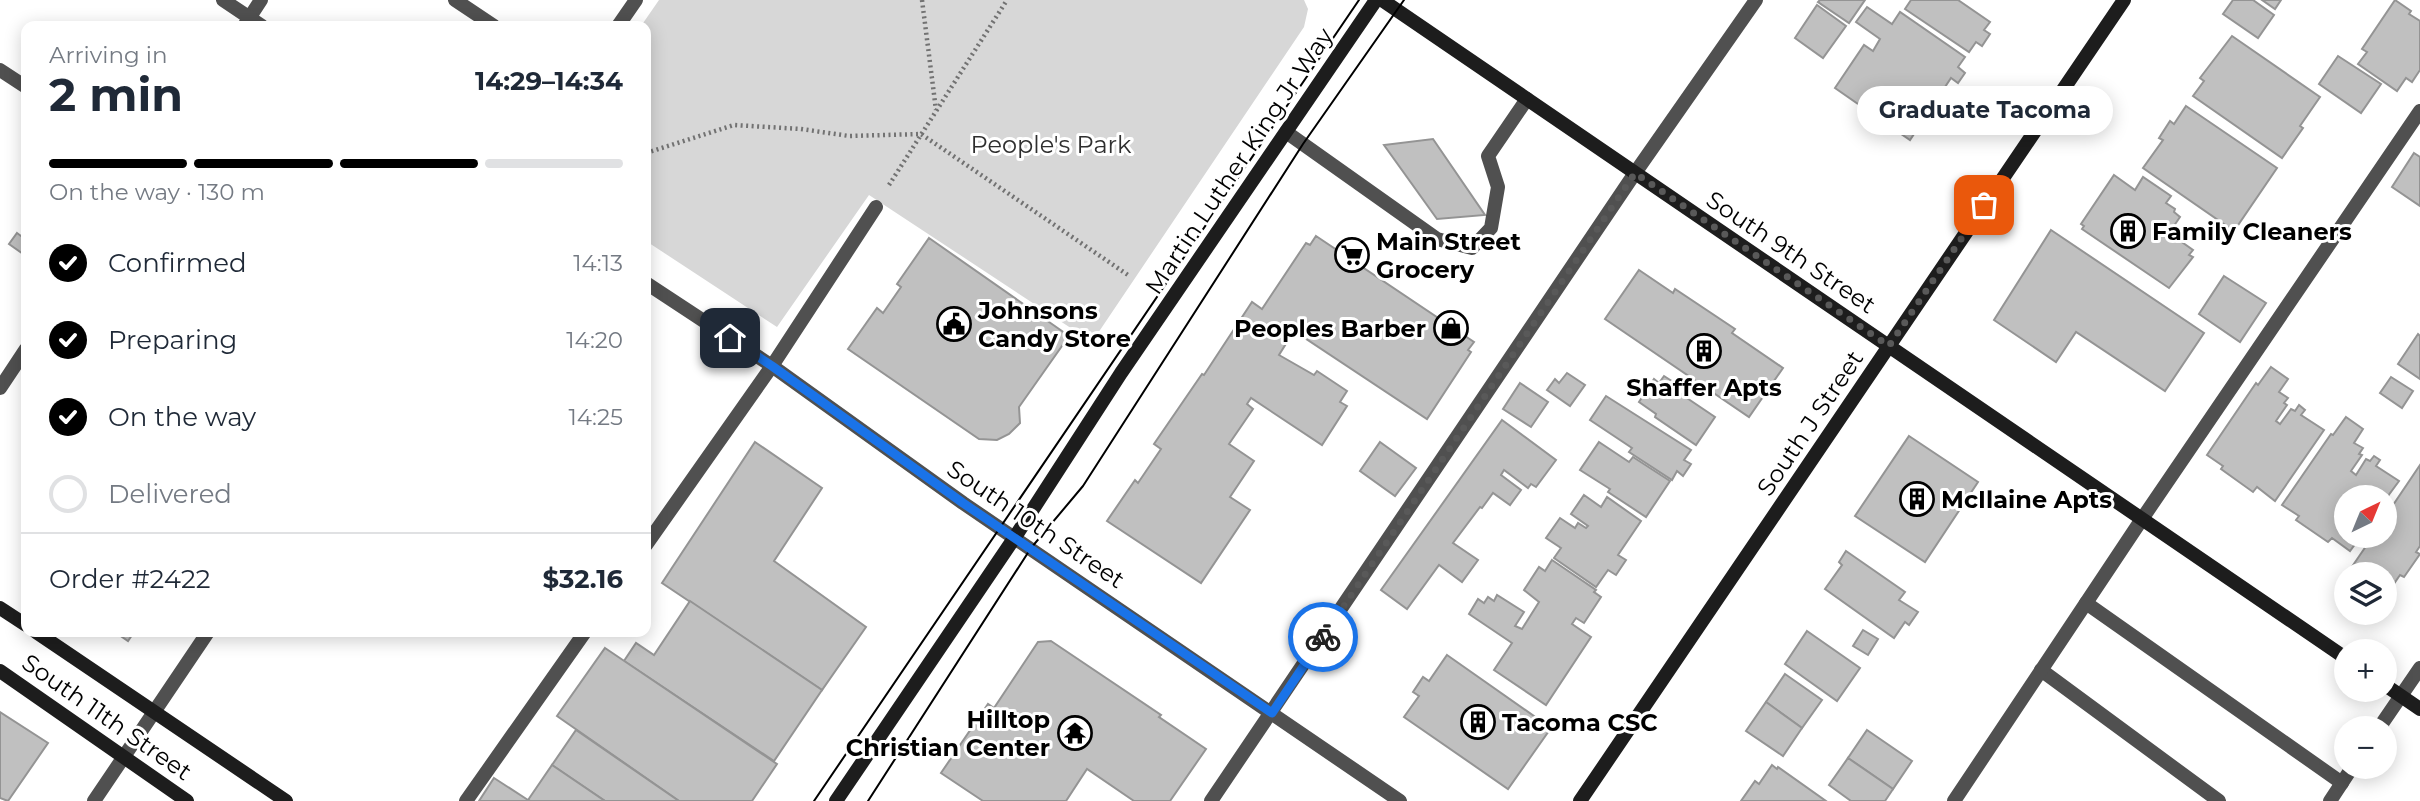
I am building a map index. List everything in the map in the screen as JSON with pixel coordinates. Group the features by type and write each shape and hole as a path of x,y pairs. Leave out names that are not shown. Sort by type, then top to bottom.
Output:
{"main road":[{"name":"Martin Luther King Jr Way","path":"836,801 1015,537 1121,373 1376,0"},
{"name":"South 9th Street","path":"1382,0 2334,650"},
{"name":"South J Street","path":"1580,801 2124,0"},
{"name":"South 11th Street","path":"0,608 21,622"},
{"name":"South 11th Street","path":"44,637 286,801"},
{"name":"South 11th Street","path":"0,671 187,801"},
{"path":"2397,693 2420,709"}],"street":[{"path":"223,0 249,21"},
{"path":"253,21 261,0"},
{"path":"455,0 486,21"},
{"path":"621,21 636,0"},
{"path":"1211,801 1635,173 1756,0"},
{"path":"0,69 21,84"},
{"path":"1286,132 1437,239 1472,248 1490,228 1498,187 1488,156 1527,99"},
{"path":"1954,801 2141,519 2420,111"},
{"path":"651,538 772,366 876,207"},
{"name":"South 10th Street","path":"651,286 772,366 1015,537 1400,801"},
{"path":"0,388 21,356"},
{"path":"2086,603 2342,783"},
{"path":"94,801 205,637"},
{"path":"466,801 581,637"},
{"path":"2387,716 2420,668"},
{"path":"2041,670 2219,801"},
{"path":"2330,801 2345,779"}],"path":[{"path":"922,0 936,110"},
{"path":"876,207 1007,0"},
{"path":"651,151 734,125 801,129 849,136 921,134 1128,275"}],"green space":[{"name":"People's Park","path":"659,0 1304,0 1308,9 1304,27 1092,342 869,195 777,327 651,244 651,21 644,21"}],"building":[{"path":"1865,0 1849,23 1818,2"},
{"path":"1911,0 1958,0 1990,22 1984,30 1990,34 1982,46 1976,42 1969,52 1905,9"},
{"path":"2233,0 2253,0 2274,15 2258,38 2223,14"},
{"path":"2262,0 2281,0 2275,9"},
{"path":"2395,0 2420,21 2420,70 2412,82 2406,78 2397,91 2358,64 2367,52 2362,49"},
{"path":"1817,5 1846,26 1823,58 1795,38"},
{"path":"1867,7 1892,24 1900,12 1965,57 1958,67 1965,73 1958,83 1951,78 1910,140 1835,88 1864,45 1873,51 1880,39 1856,22"},
{"path":"2232,36 2320,97 2282,158 2193,96 2204,81 2200,78"},
{"path":"2338,56 2381,84 2361,113 2319,84"},
{"path":"2186,106 2277,168 2234,231 2143,168 2163,140 2159,138 2170,121 2174,124"},
{"path":"1433,139 1485,215 1437,219 1384,145"},
{"path":"2414,153 2420,157 2420,206 2392,187"},
{"name":"Family Cleaners","path":"2114,175 2135,190 2143,177 2171,196 2166,203 2175,209 2174,212 2180,217 2169,233 2193,250 2189,255 2193,257 2169,288 2082,229 2084,226 2081,224"},
{"path":"2051,230 2204,333 2165,391 2076,332 2056,362 1994,320"},
{"path":"17,233 21,236 21,252 9,244"},
{"path":"1316,236 1474,342 1468,350 1471,352 1427,419 1294,331 1279,355 1314,375 1317,371 1347,391 1340,402 1347,406 1322,445 1251,398 1247,404 1253,409 1229,444 1254,461 1230,497 1250,510 1201,583 1107,521 1135,480 1138,483 1161,449 1154,444 1252,302 1262,309 1306,243 1310,245"},
{"path":"929,238 1069,336 1019,407 1020,423 1009,434 997,440 979,439 848,349 877,308 883,313 901,287 897,284"},
{"name":"Shaffer Apts","path":"1639,270 1673,293 1675,289 1735,329 1732,333 1783,368 1749,417 1605,319"},
{"path":"2224,276 2266,303 2240,342 2199,314"},
{"path":"2418,334 2420,336 2420,379 2398,364"},
{"path":"2271,367 2288,379 2279,392 2288,398 2284,403 2287,405 2276,421 2280,424 2291,409 2295,411 2299,405 2305,410 2301,415 2324,430 2275,501 2257,487 2253,492 2221,469 2223,466 2207,455 2256,383 2258,385"},
{"path":"1567,373 1585,385 1570,406 1547,390 1555,379 1559,383"},
{"path":"1664,376 1678,385 1675,390 1715,417 1696,445 1655,417 1656,414 1639,402 1654,379 1659,383"},
{"path":"2391,377 2413,391 2402,408 2380,393"},
{"path":"1520,383 1548,402 1531,427 1503,409"},
{"path":"1606,396 1691,450 1684,460 1691,464 1683,476 1677,471 1672,480 1629,452 1632,448 1590,420"},
{"path":"2346,417 2363,429 2354,443 2363,448 2359,454 2362,455 2351,471 2356,475 2366,459 2370,461 2374,456 2380,460 2376,466 2399,481 2396,485 2334,485 2334,539 2332,538 2328,542 2296,520 2299,516 2282,505 2331,434 2333,435"},
{"path":"1502,420 1556,460 1536,487 1531,484 1528,488 1504,470 1501,475 1521,490 1510,505 1493,493 1453,543 1478,560 1462,582 1439,565 1407,609 1381,590"},
{"name":"McIlaine Apts","path":"1909,436 1978,482 1925,562 1855,516"},
{"path":"755,442 822,488 774,561 866,627 822,690 662,583"},
{"path":"1380,442 1416,468 1395,496 1360,471"},
{"path":"1599,442 1629,462 1633,457 1670,481 1646,517 1580,470"},
{"path":"2420,465 2420,546 2416,552 2420,554 2404,577 2400,575 2397,579 2397,562 2355,562 2365,548 2398,548 2398,498"},
{"path":"1584,495 1601,507 1607,497 1641,521 1618,555 1626,560 1616,575 1608,570 1596,587 1554,558 1561,548 1546,538 1560,518 1575,528 1578,523 1586,528 1588,526 1571,514"},
{"path":"1846,551 1905,592 1899,600 1918,612 1909,625 1905,622 1894,638 1825,589 1842,565 1839,562"},
{"path":"1552,560 1596,590 1594,592 1601,597 1584,623 1576,618 1572,624 1591,637 1546,705 1494,670 1512,643 1469,614 1478,599 1484,603 1488,597 1494,601 1497,595 1524,612 1515,626 1522,629 1539,602 1524,590 1539,567 1545,571"},
{"path":"690,601 822,690 774,761 624,661 636,643 654,655"},
{"path":"1863,630 1878,639 1868,655 1853,646"},
{"path":"1807,631 1860,668 1837,701 1785,664"},
{"name":"Hilltop Christian Center","path":"1051,641 1161,715 1159,717 1206,749 1170,801 1134,801 1087,769 1066,801 983,801 941,773 988,704 994,708 1038,642"},
{"path":"605,648 777,764 752,801 679,801 557,716"},
{"name":"Tacoma CSC","path":"1447,655 1551,728 1508,789 1404,717 1419,696 1413,692 1423,677 1429,681"},
{"path":"1785,674 1822,700 1802,728 1766,702"},
{"path":"1766,702 1802,728 1783,756 1746,731"},
{"path":"0,712 48,743 8,801 0,798"},
{"path":"576,730 679,801 605,801 552,765"},
{"path":"1867,730 1912,761 1893,789 1848,758"},
{"path":"1848,758 1893,789 1885,801 1851,801 1829,785"},
{"path":"552,765 605,801 528,800"},
{"path":"1772,765 1826,801 1741,801 1755,781 1759,784"},
{"path":"494,778 528,800 530,801 479,801"}],"tram line":[{"path":"814,801 1359,0"},
{"path":"868,801 1031,548 1083,486 1303,144 1404,0"}],"way so far":[{"path":"1323,637 1635,173 1889,346 1984,205"}],"place":[{"name":"Graduate Tacoma","path":"1984,205"},
{"name":"Family Cleaners","path":"2128,231"},
{"name":"Main Street Grocery","path":"1352,255"},
{"name":"Johnsons Candy Store","path":"954,324"},
{"name":"Peoples Barber","path":"1451,328"},
{"name":"Shaffer Apts","path":"1704,351"},
{"name":"McIlaine Apts","path":"1917,499"},
{"name":"Tacoma CSC","path":"1478,722"},
{"name":"Hilltop Christian Center","path":"1075,733"}],"route":[{"path":"730,338 963,503 1272,713 1323,637"}]}
